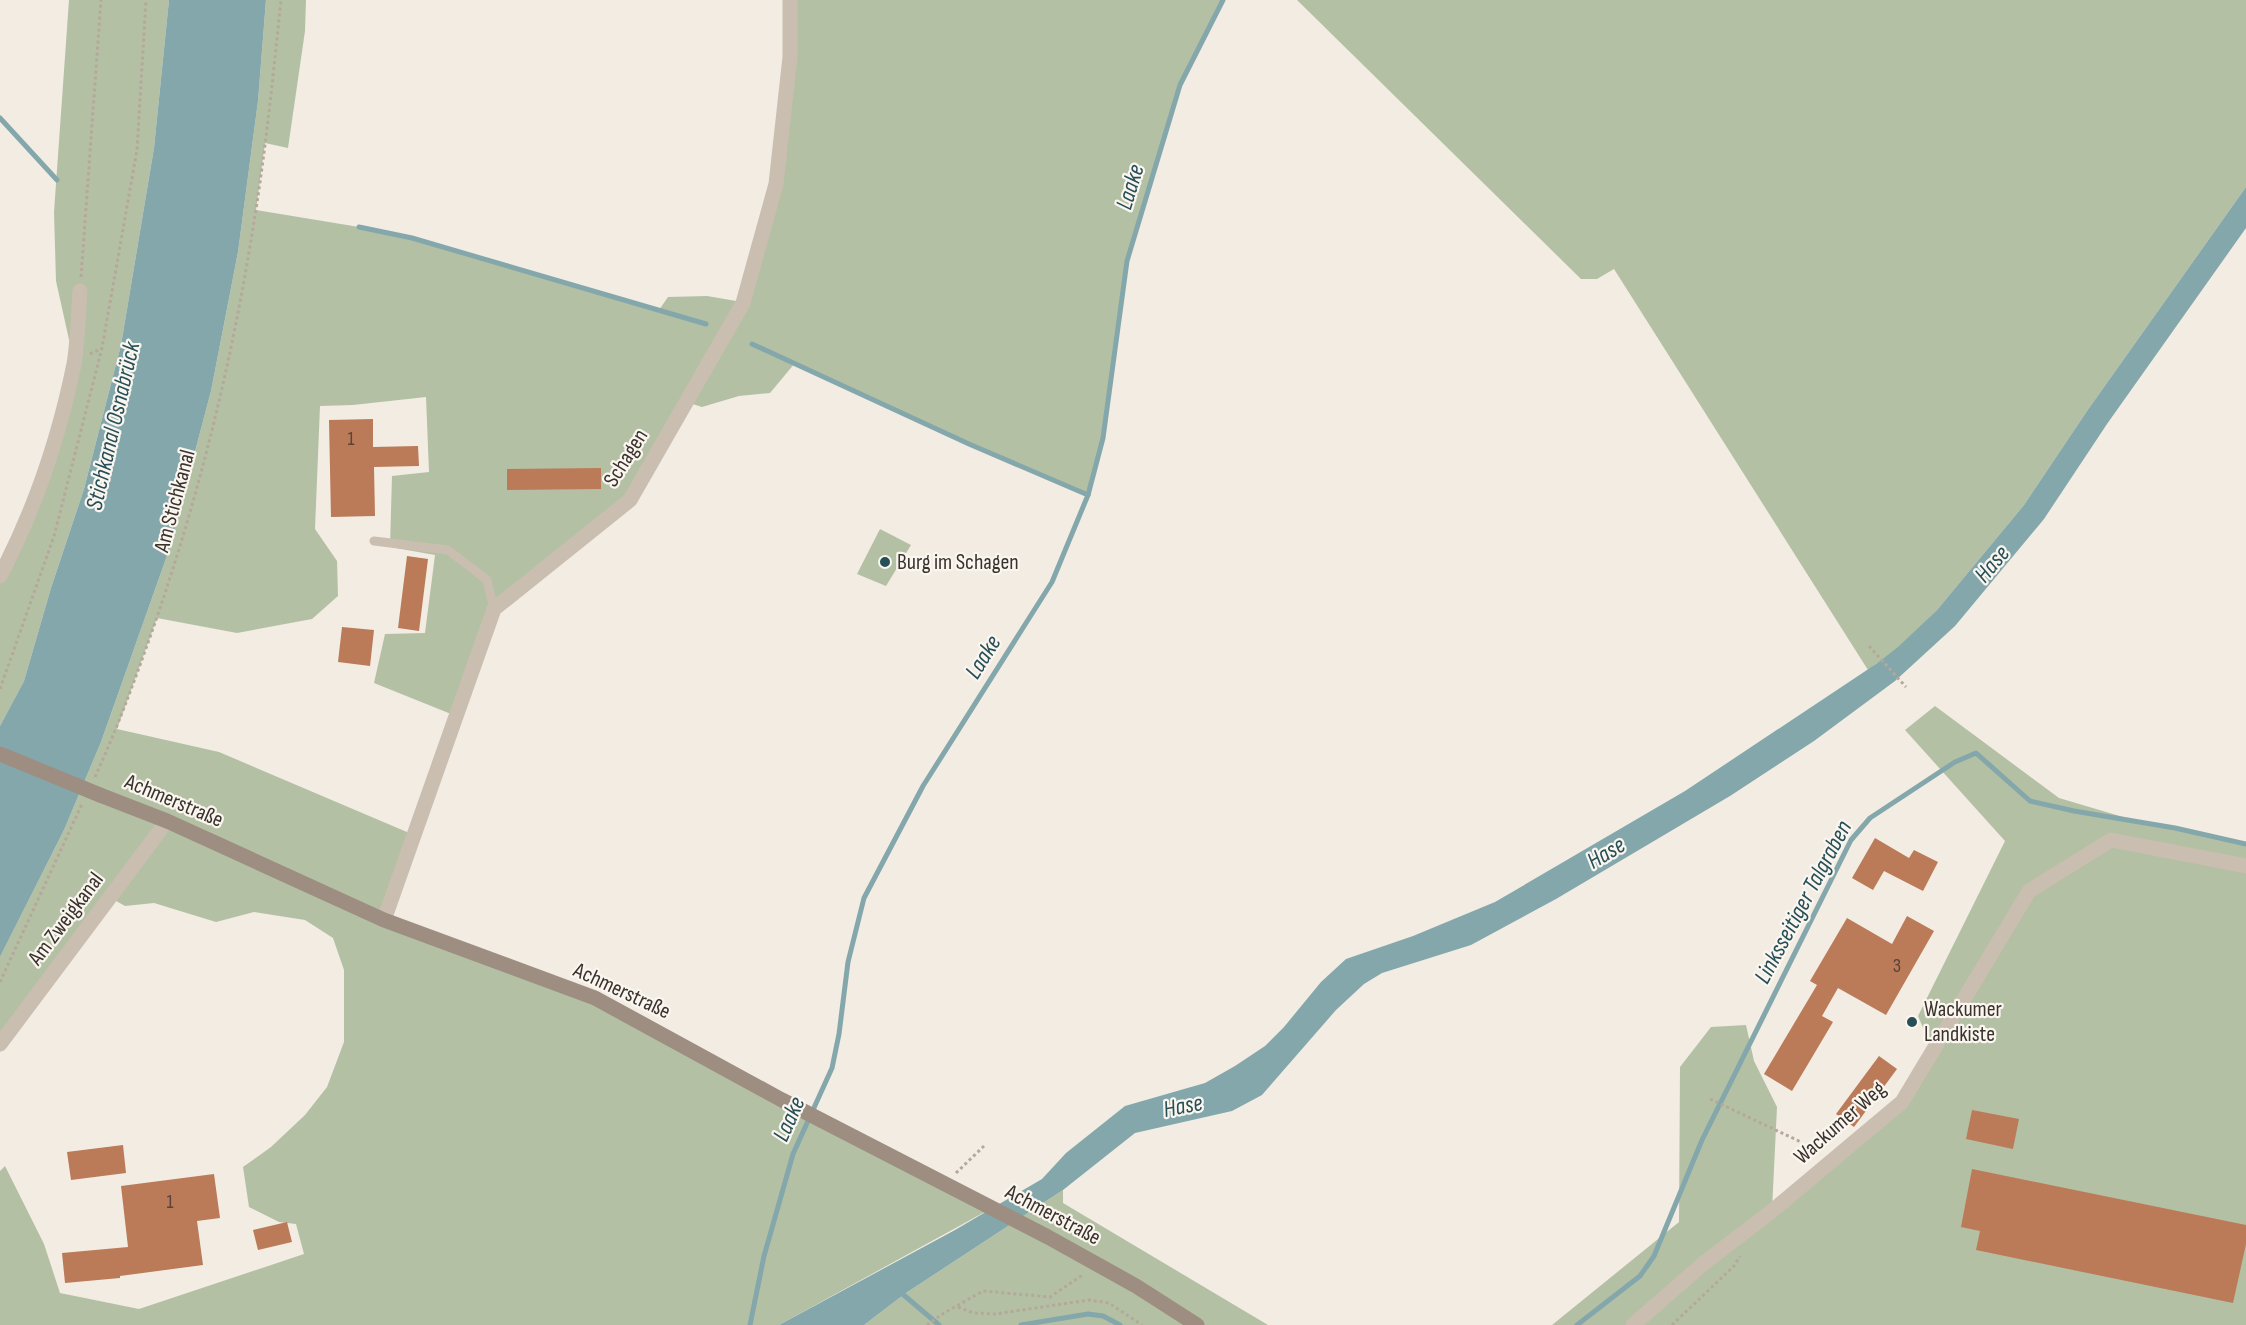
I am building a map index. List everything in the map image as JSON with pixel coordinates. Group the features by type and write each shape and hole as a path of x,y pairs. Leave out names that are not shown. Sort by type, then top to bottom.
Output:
{"street":[{"name":"Schagen","path":"494,609 630,500 743,303 776,184 790,57 790,0"},
{"path":"0,576 21,537 52,453 74,362 80,291"},
{"path":"384,920 494,609"},
{"name":"Achmerstraße","path":"0,754 96,789 384,920 595,998 782,1100 1048,1237 1136,1286 1197,1325"},
{"name":"Am Zweigkanal","path":"0,1044 166,821"},
{"name":"Wackumer Weg","path":"1633,1325 1704,1263 1772,1211 1902,1102 2029,891 2111,840 2246,866"}],"lane":[{"path":"374,541 448,550 487,580 494,609"}],"path":[{"path":"80,291 101,0"},
{"path":"0,689 54,536 102,348 137,150 146,0"},
{"name":"Am Stichkanal","path":"96,789 173,571 220,397 252,235 270,105 281,0"},
{"path":"1869,646 1906,687"},
{"path":"0,982 82,804"},
{"path":"1711,1099 1801,1142"},
{"path":"951,1187 957,1171 984,1146"},
{"path":"1672,1325 1734,1266 1747,1248"},
{"path":"927,1325 983,1291 1050,1297 1098,1265"},
{"path":"958,1306 973,1312 995,1314 1089,1300 1109,1303 1142,1325"}],"green space":[{"path":"69,0 169,0 154,148 121,345 84,489 51,588 24,681 0,726 0,576 21,537 74,362 56,281 54,212"},
{"path":"266,0 306,0 305,31 288,148 265,143 256,210 412,238 659,310 668,297 707,296 742,302 776,184 790,0 1223,0 1180,85 1127,261 1103,438 1088,495 969,444 795,363 770,393 739,396 702,407 686,402 630,500 494,609 456,716 374,683 385,634 425,633 435,555 390,547 392,476 429,472 426,397 320,406 315,529 337,561 338,596 312,619 237,633 157,618 117,729 219,752 414,835 384,919 595,998 992,1208 779,1325 0,1325 0,1171 5,1166 44,1244 60,1293 139,1309 304,1254 296,1224 279,1222 249,1207 243,1167 271,1147 305,1115 327,1087 344,1042 344,970 333,938 305,920 254,912 216,922 154,903 125,906 111,898 0,1044 0,957 64,830 101,742 169,550 211,391 238,252 258,101"},
{"path":"1297,0 2246,0 2246,187 2087,411 2024,505 1937,610 1899,647 1868,670 1614,269 1597,279 1581,279"},
{"path":"880,529 911,545 886,586 857,574"},
{"path":"1935,706 2059,798 2150,825 2246,842 2246,1325 1552,1325 1679,1222 1680,1067 1711,1027 1746,1025 1754,1061 1777,1107 1772,1210 1902,1102 1933,1051 1918,1016 2005,841 1905,730"},
{"path":"1063,1190 1063,1203 1268,1325 864,1325 906,1293"}],"water":[{"name":"Stichkanal Osnabrück","path":"169,0 266,0 258,101 238,252 211,391 169,550 101,742 64,830 0,957 0,726 24,681 51,588 84,489 121,345 154,148"},
{"name":"Hase","path":"2246,187 2246,228 2107,424 2044,519 1955,626 1895,681 1814,741 1730,796 1556,899 1471,945 1382,973 1364,984 1336,1010 1262,1095 1232,1111 1135,1133 1063,1190 906,1293 864,1325 779,1325 955,1230 1042,1179 1066,1153 1125,1106 1205,1083 1235,1066 1265,1046 1321,982 1346,959 1413,936 1495,902 1685,791 1898,647 1937,610 2024,505 2087,411"}],"building":[{"path":"373,419 373,447 418,446 419,466 374,467 375,516 331,517 329,420"},
{"path":"601,468 601,489 507,490 507,469"},
{"path":"407,556 428,559 419,631 398,628"},
{"path":"342,627 374,630 370,666 338,662"},
{"path":"1875,838 1909,858 1914,850 1938,862 1923,891 1884,871 1873,890 1852,878"},
{"path":"1907,916 1934,931 1886,1015 1838,988 1822,1016 1833,1022 1792,1091 1764,1074 1817,985 1810,981 1847,918 1892,944"},
{"path":"1879,1056 1897,1069 1854,1127 1836,1114"},
{"path":"1972,1110 2019,1119 2013,1149 1966,1139"},
{"path":"123,1145 126,1173 71,1180 67,1152"},
{"path":"1972,1169 2246,1225 2246,1244 2233,1303 1976,1250 1980,1231 1961,1227"},
{"path":"214,1174 220,1218 197,1221 203,1265 120,1276 120,1278 65,1283 62,1253 128,1247 121,1186"},
{"path":"287,1222 292,1242 258,1250 253,1230"}],"waterway":[{"name":"Laake","path":"750,1325 764,1256 793,1154 832,1068 839,1034 848,962 864,898 923,786 1052,582 1088,495 1103,438 1127,261 1180,85 1223,0"},
{"path":"0,118 57,180"},
{"path":"359,227 412,238 706,324"},
{"path":"752,344 969,444 1088,495"},
{"name":"Linksseitiger Talgraben","path":"1577,1325 1640,1276 1654,1256 1702,1140 1851,840 1870,818 1955,762 1976,753 2030,801 2175,828 2246,844"},
{"path":"899,1291 939,1325"},
{"path":"1021,1325 1088,1314 1103,1316 1120,1325"}],"place":[{"name":"Burg im Schagen","path":"885,562"},
{"name":"Wackumer Landkiste","path":"1912,1022"}]}
